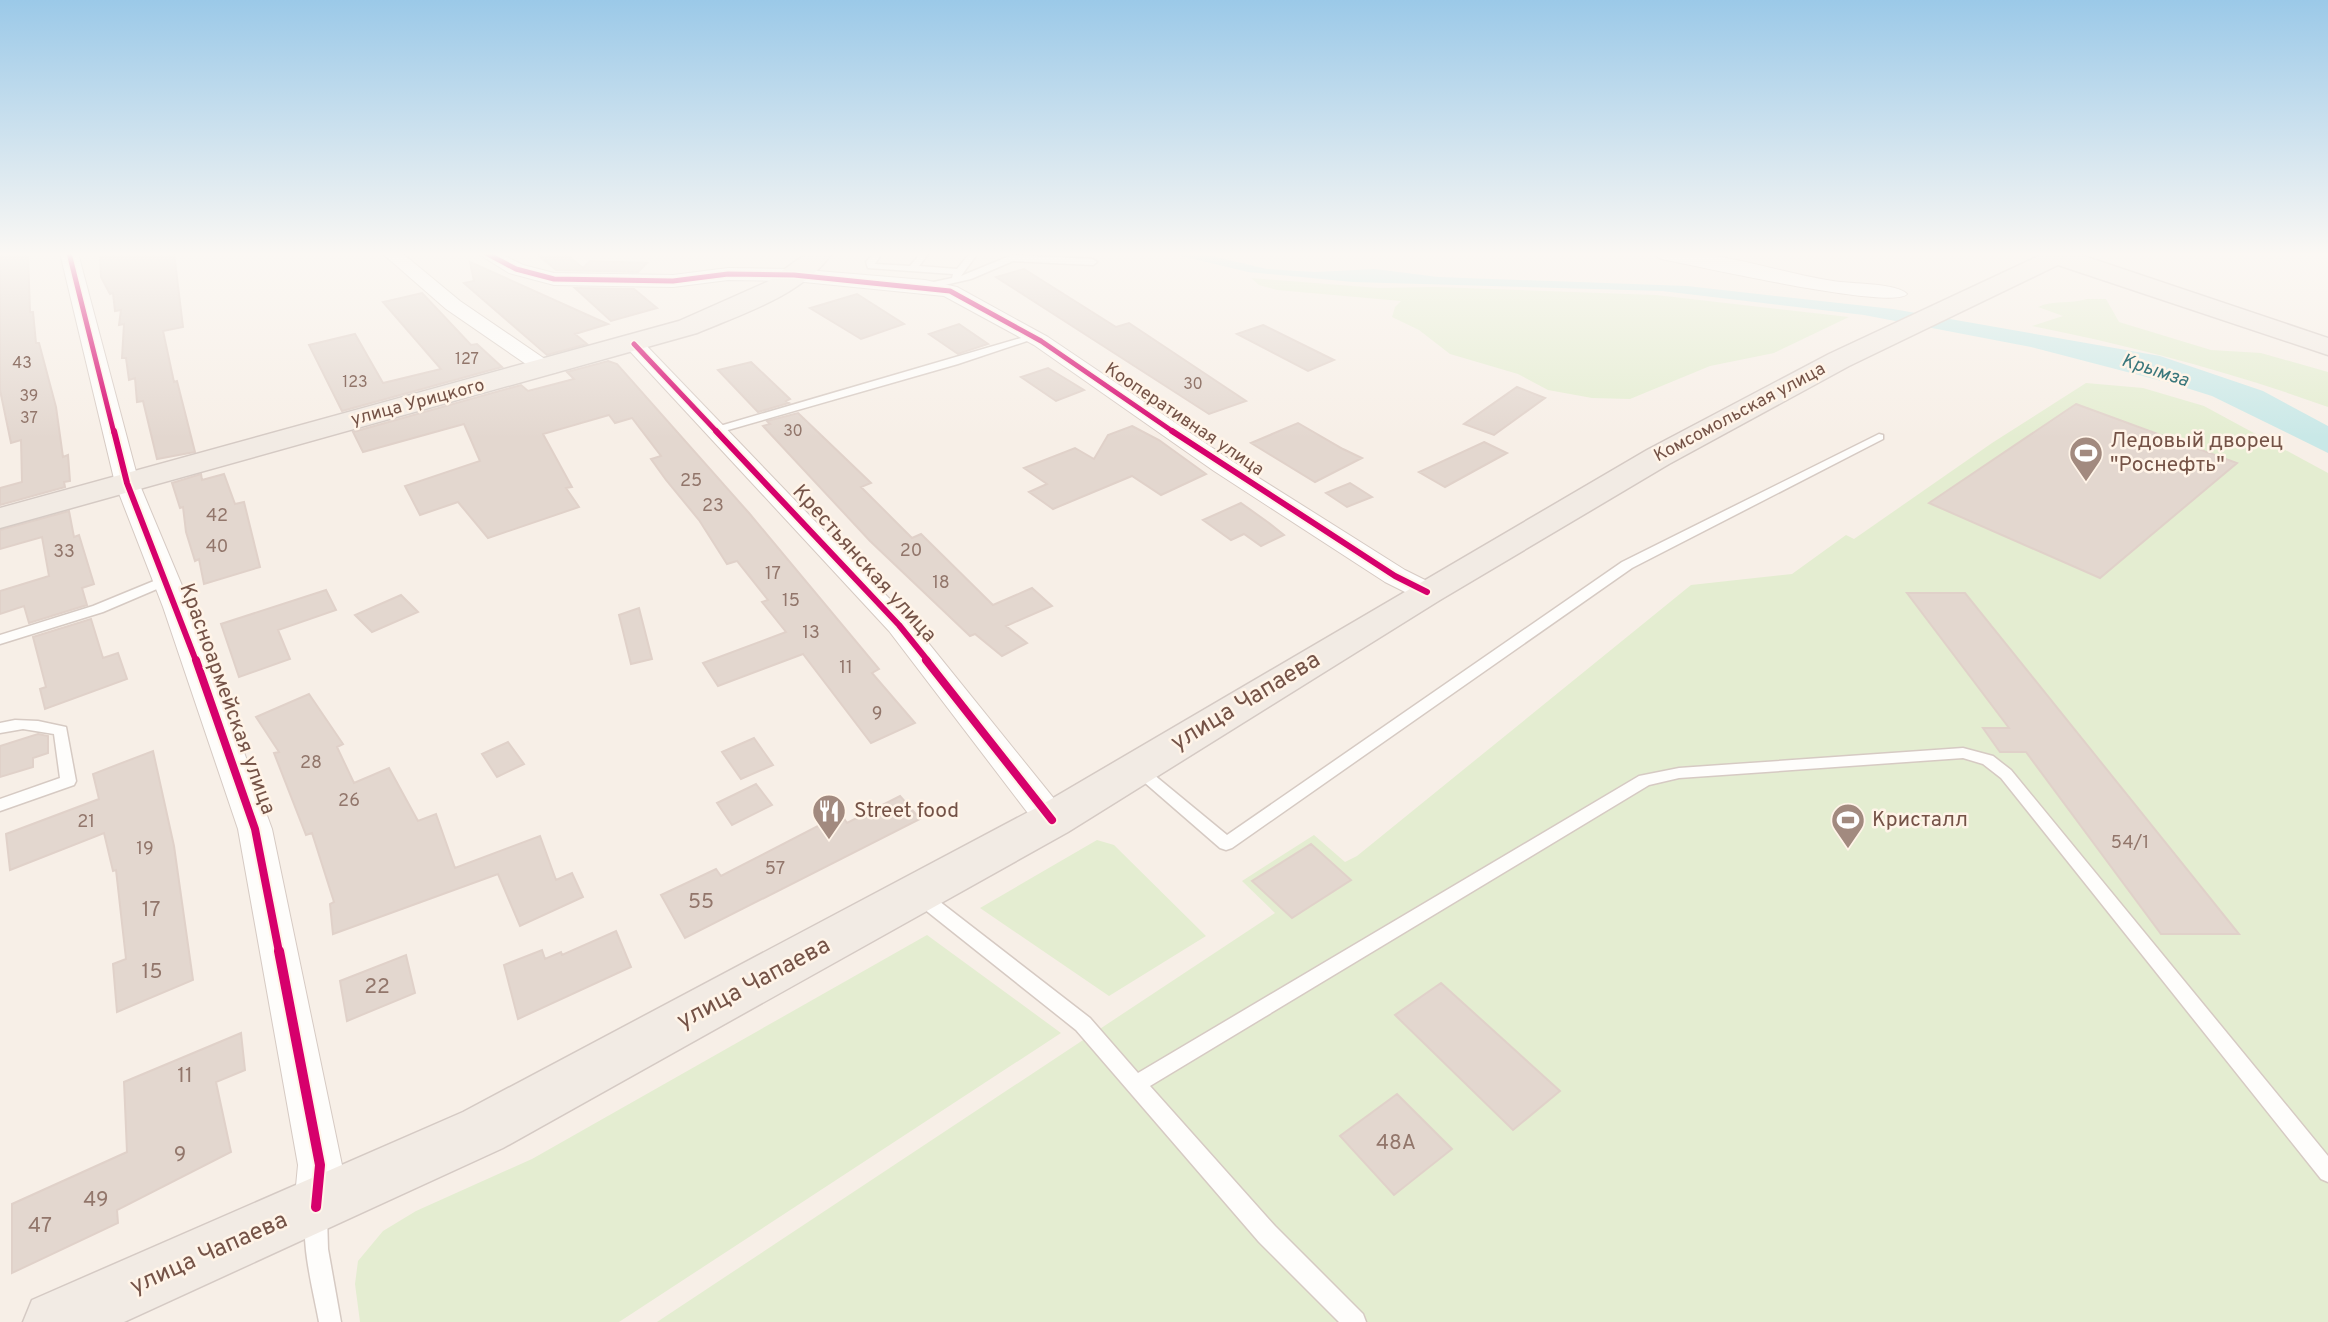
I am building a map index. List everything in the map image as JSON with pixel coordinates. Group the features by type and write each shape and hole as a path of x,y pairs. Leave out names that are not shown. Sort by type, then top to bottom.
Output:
{"main road":[{"name":"улица Урицкого","path":"0,518 634,344 718,315"},
{"name":"Комсомольская улица","path":"1427,592 1658,457 1839,360 1934,315"},
{"path":"2235,315 2328,347"},
{"name":"улица Чапаева","path":"54,1322 483,1130 919,895 1052,820 1427,592"}],"street":[{"name":"Красноармейская улица","path":"84,315 127,484 166,580 255,829 320,1166 316,1207"},
{"path":"469,315 547,368"},
{"name":"Кооперативная улица","path":"993,315 1034,337 1223,466 1395,576 1427,592"},
{"name":"Крестьянская улица","path":"634,344 900,625 1052,820"}],"lane":[{"path":"717,430 843,392 884,384 1034,337"},
{"path":"1136,768 1226,844 1627,565 1879,436"},
{"path":"0,640 98,609 166,580"},
{"path":"0,728 12,724 37,724 61,731 68,781 0,805"},
{"path":"1136,1084 1645,780 1679,773 1963,754 1988,760 2006,774 2328,1172"},
{"path":"919,895 1083,1024 1267,1234 1355,1322"},
{"path":"316,1207 317,1249 330,1322"}],"green space":[{"path":"1393,315 1829,315 1849,317 1774,353 1710,366 1630,399 1592,398 1548,390 1518,374 1450,354 1419,330 1392,317"},
{"path":"2059,315 2115,315 2119,322 2211,350 2261,353 2328,372 2328,407 2182,361 2032,326 2063,316"},
{"name":"Кристалл","path":"2086,383 2143,388 2204,406 2328,473 2328,1322 657,1322 1275,913 1242,881 1314,835 1345,862 1357,856 1691,585 1792,574 1846,535 1854,539 1992,443"},
{"path":"1097,840 1114,845 1206,936 1109,996 980,908"},
{"path":"927,935 1061,1033 619,1322 360,1322 355,1284 358,1261 383,1231 416,1211 532,1159"}],"water":[{"name":"Крымза","path":"1861,315 1925,315 2160,356 2263,391 2328,426 2328,453 2212,396 2177,385 2031,347"}],"building":[{"path":"0,315 33,315 36,343 39,343 56,407 63,457 68,455 70,481 64,482 65,487 0,505 0,488 22,482 21,440 11,443 0,390"},
{"path":"120,315 182,315 183,327 163,331 174,382 177,381 195,452 157,459 143,401 137,402 135,378 129,380 126,358 122,358 124,324 119,325"},
{"path":"394,315 442,315 471,345 477,344 502,367 342,411 309,345 355,334 383,383 441,369"},
{"path":"501,315 587,315 608,324 575,334 587,344 547,355"},
{"path":"604,315 633,315 611,321"},
{"path":"821,315 889,315 904,324 861,339"},
{"path":"1055,315 1096,315 1116,327 1129,323 1246,401 1209,414"},
{"path":"959,324 988,344 958,354 929,334"},
{"path":"1263,325 1334,360 1308,371 1237,334"},
{"path":"608,361 617,364 749,513 879,669 872,673 915,723 871,743 803,654 718,686 703,663 786,632 762,602 768,600 737,561 727,564 699,520 666,480 651,459 661,456 632,418 615,423 609,415 543,434 572,487 566,488 579,507 488,538 458,502 420,515 405,486 480,461 464,424 363,452 353,432 521,385 528,391 574,379 567,372"},
{"path":"751,362 790,399 786,401 789,403 758,412 718,370"},
{"path":"1048,368 1084,390 1056,401 1021,377"},
{"path":"1517,387 1545,398 1494,435 1464,424"},
{"name":"Ледовый дворец \"Роснефть\"","path":"2076,404 2237,463 2100,578 1929,503"},
{"path":"798,413 871,483 861,487 912,538 921,534 993,605 1032,588 1052,606 1006,626 1027,643 1002,656 975,634 970,636 870,541 763,426 770,424 767,421"},
{"path":"1298,423 1362,458 1315,482 1251,443"},
{"path":"1132,426 1159,440 1206,474 1161,495 1132,476 1053,509 1029,492 1047,484 1024,468 1075,448 1094,459 1108,435"},
{"path":"1484,442 1507,453 1445,487 1419,472"},
{"path":"201,474 202,480 224,474 235,504 244,502 260,567 204,584 199,559 195,561 186,532 183,507 180,508 172,483"},
{"path":"1350,483 1372,497 1347,507 1326,493"},
{"path":"1241,503 1284,535 1261,546 1244,534 1231,540 1203,520"},
{"path":"69,511 74,537 79,535 94,584 82,588 87,605 29,623 24,606 0,614 0,591 49,576 42,537 0,549 0,530"},
{"path":"326,590 336,610 278,630 290,659 239,677 221,624"},
{"path":"1907,593 1965,593 2239,934 2161,934 2026,752 2000,752 1983,728 2009,728"},
{"path":"401,595 418,612 372,632 355,615"},
{"path":"639,608 652,659 631,664 619,615"},
{"path":"91,619 103,658 118,653 127,679 45,709 40,689 46,687 33,637"},
{"path":"309,694 343,744 337,747 354,783 389,768 418,821 436,814 455,868 540,836 556,880 572,873 583,897 520,926 498,874 333,934 330,904 334,902 312,833 306,835 274,753 279,752 256,717"},
{"path":"38,734 48,736 48,753 33,758 33,767 0,777 0,746"},
{"path":"754,738 773,765 741,779 722,752"},
{"path":"508,742 524,764 497,777 482,754"},
{"path":"153,751 174,846 193,980 117,1012 113,964 126,959 116,870 113,871 104,833 10,870 6,834 99,799 93,774"},
{"path":"756,784 772,805 732,825 717,803"},
{"path":"900,796 920,819 685,938 661,895 716,869 721,876 841,814 847,823"},
{"path":"1311,844 1351,880 1292,918 1252,881"},
{"path":"616,931 631,967 518,1019 504,965 542,950 545,959 561,952 562,955"},
{"path":"406,955 415,993 347,1021 340,981"},
{"path":"1441,983 1560,1091 1513,1130 1395,1015"},
{"path":"241,1033 245,1070 216,1082 231,1152 117,1210 118,1223 12,1273 12,1204 127,1152 124,1082"},
{"path":"1397,1094 1452,1149 1394,1195 1340,1136"}],"cycle path":[{"path":"85,315 127,483 177,607 255,829 320,1165 316,1207"},
{"path":"993,315 1041,341 1223,466 1395,576 1427,592"},
{"path":"634,344 899,625 1052,820"}],"place":[{"name":"Ледовый дворец \"Роснефть\"","path":"2086,483"},
{"name":"Street food","path":"829,841"},
{"name":"Кристалл","path":"1848,850"}]}
